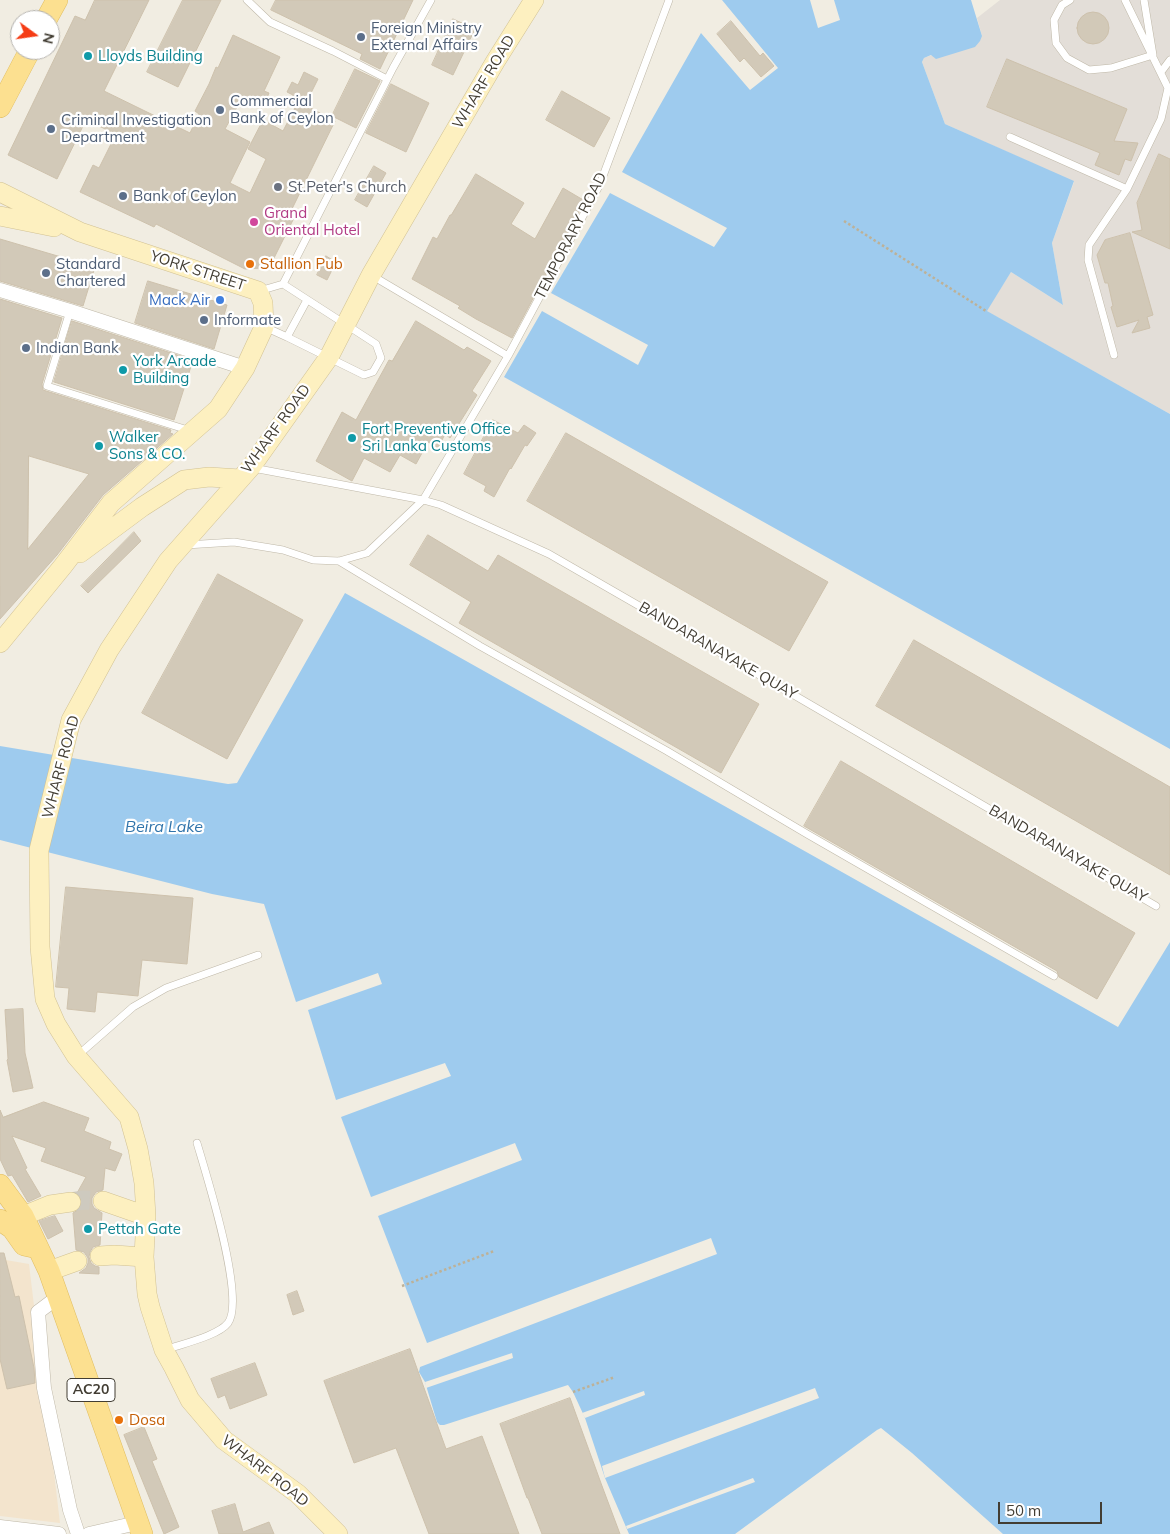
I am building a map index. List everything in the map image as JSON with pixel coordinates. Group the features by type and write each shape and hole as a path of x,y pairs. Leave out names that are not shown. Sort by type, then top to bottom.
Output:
{"main road":[{"name":"WHARF ROAD","path":"338,1534 298,1494 224,1440 190,1400 164,1350 150,1307 145,1276 146,1216 142,1166 129,1117 76,1056 56,1024 45,999 40,947 39,850 71,720 109,650 168,561 245,473 329,357 371,275 495,62 534,0"},
{"path":"0,107 25,60"},
{"name":"YORK STREET","path":"0,192 80,232"},
{"name":"YORK STREET","path":"0,216 80,232 258,291"},
{"path":"0,643 63,566 110,503 218,409 245,368 264,327 263,303 258,291"},
{"path":"63,566 142,507 184,480 245,473"},
{"name":"AC20","path":"0,1185 23,1216 49,1271 140,1529"},
{"path":"103,1201 146,1216"},
{"path":"23,1216 50,1204 72,1202"},
{"path":"0,1220 12,1228 24,1245 38,1248"},
{"path":"100,1256 144,1257"},
{"path":"49,1271 77,1261"}],"street":[{"path":"0,290 245,368"},
{"path":"58,1296 38,1312 44,1388 70,1510 78,1534"},
{"path":"0,1527 59,1534"},
{"path":"89,1534 140,1529"}],"lane":[{"path":"247,0 270,22 388,80"},
{"path":"258,291 282,284 431,0"},
{"name":"TEMPORARY ROAD","path":"339,561 367,553 423,500 508,356 600,184 669,0"},
{"path":"1070,0 1062,5 1054,20 1056,43 1067,58 1089,70 1111,68 1153,55"},
{"path":"1114,355 1088,260 1089,245 1127,189 1161,118 1168,88 1125,0"},
{"path":"1144,0 1153,55"},
{"path":"1161,72 1170,60"},
{"path":"1010,136 1127,189"},
{"path":"371,275 508,356"},
{"path":"264,327 287,336 364,375 373,372 381,358 376,344 282,284"},
{"path":"287,336 307,300"},
{"path":"70,311 47,386 192,431"},
{"name":"BANDARANAYAKE QUAY","path":"245,473 423,500 442,505 549,554 1156,906"},
{"path":"182,545 234,542 283,550 313,560 339,561 480,646 667,751 1054,976"},
{"path":"76,1056 133,1006 166,988 258,955"},
{"path":"164,1350 218,1332 228,1323 233,1313 232,1288 224,1238 197,1143"}],"path":[{"path":"844,220 986,311"},
{"path":"402,1286 494,1252"},
{"path":"573,1392 615,1377"}],"shaded area":[{"path":"1000,0 1170,0 1170,414 986,311 1011,272 1063,305 1052,243 1074,182 945,124 922,62 924,58 982,36 977,18"},
{"path":"0,1259 29,1264 60,1523 0,1516"}],"water":[{"path":"722,0 810,0 818,28 840,20 834,0 971,0 982,36 980,41 975,47 936,59 931,55 924,58 922,62 945,124 1074,181 1052,243 1063,305 1011,272 987,311 1170,414 1170,749 504,377 542,311 638,365 648,345 551,293 610,193 714,247 727,228 622,172 701,33 750,90 778,68"},
{"name":"Beira Lake","path":"345,593 1118,1027 1170,942 1170,1534 1003,1534 881,1428 735,1534 629,1534 605,1478 585,1418 568,1385 444,1425 440,1425 437,1422 425,1382 419,1372 420,1367 717,1254 711,1238 427,1343 378,1216 522,1160 515,1143 371,1197 341,1117 451,1076 445,1063 336,1100 308,1010 382,984 378,973 296,1002 264,904 212,894 0,840 0,746 228,784 237,783"}],"pier":[{"path":"512,1353 513,1358 426,1388 425,1382"},
{"path":"815,1388 819,1398 605,1478 602,1466"},
{"path":"644,1391 645,1395 585,1418 582,1413"},
{"path":"753,1478 755,1482 627,1529 626,1526"}],"building":[{"path":"95,0 149,0 104,91 190,133 199,114 195,111 233,35 280,57 264,91 269,93 263,107 242,98 225,129 250,142 230,183 250,193 266,159 248,149 263,120 283,131 297,104 290,101 293,95 287,92 292,82 298,85 304,72 318,79 305,105 335,121 290,213 295,216 273,260 261,268 245,269 156,224 154,227 80,192 93,165 99,168 116,134 86,120 57,179 8,155 54,60 60,60 60,47 75,16 85,20"},
{"path":"183,0 221,0 178,87 147,72"},
{"name":"Foreign Ministry External Affairs","path":"276,0 413,0 380,69 360,59 362,54 271,10"},
{"path":"1093,12 1099,13 1104,17 1108,22 1108,34 1104,39 1099,43 1093,44 1087,43 1082,39 1078,34 1077,28 1078,22 1082,17 1087,13"},
{"path":"453,19 475,29 453,75 432,65"},
{"path":"731,21 760,56 763,53 774,66 761,77 744,58 740,62 717,34"},
{"path":"1007,59 1127,109 1114,141 1138,143 1131,161 1125,159 1119,175 1095,165 1100,153 987,107"},
{"path":"355,69 380,81 356,128 332,116"},
{"path":"391,84 429,103 406,152 366,133"},
{"path":"562,91 610,118 594,147 546,120"},
{"path":"1159,154 1170,159 1170,249 1132,232 1142,230 1137,203"},
{"path":"374,166 386,173 367,207 355,200"},
{"path":"476,174 524,203 511,224 535,239 563,188 585,201 512,338 476,319 458,308 460,306 412,279 433,237 437,239"},
{"path":"1130,233 1153,315 1147,317 1150,328 1132,333 1139,320 1117,327 1111,307 1113,306 1108,283 1105,283 1097,255 1105,240"},
{"name":"Standard Chartered","path":"0,239 95,267 83,306 0,281"},
{"path":"326,256 336,262 327,280 317,275"},
{"path":"148,281 227,305 214,349 135,323"},
{"path":"0,299 62,318 42,384 43,390 171,430 170,433 173,434 103,495 57,555 0,619","holes":["29,456 89,474 28,549"]},
{"name":"York Arcade Building","path":"72,321 193,360 174,420 54,382"},
{"path":"416,321 464,350 467,347 491,361 472,391 477,395 450,438 445,434 438,448 428,442 416,464 400,455 390,472 364,458 352,481 316,461 342,412 356,420 389,360 392,361"},
{"path":"493,420 518,433 524,425 536,433 527,446 525,445 494,497 484,491 486,486 464,474"},
{"path":"566,433 828,582 789,651 527,501"},
{"path":"134,532 141,541 88,593 81,586"},
{"path":"428,535 488,571 498,555 759,704 721,773 459,623 471,602 410,565"},
{"path":"218,574 303,620 227,759 142,713"},
{"path":"914,640 1170,787 1170,875 876,706"},
{"path":"841,761 1135,933 1097,999 1059,977 1057,971 804,826"},
{"path":"66,887 193,898 187,964 142,960 138,996 97,992 95,1012 67,1009 69,988 56,987"},
{"path":"23,1009 25,1053 33,1088 13,1092 7,1060 5,1010"},
{"path":"44,1102 89,1118 84,1131 111,1142 109,1149 122,1154 115,1171 105,1168 103,1190 96,1192 92,1198 94,1208 102,1213 100,1245 93,1247 89,1257 91,1263 99,1267 99,1274 79,1273 86,1268 88,1258 84,1252 76,1250 73,1213 82,1206 82,1200 77,1193 86,1177 41,1161 46,1148 12,1136 27,1168 25,1169 41,1196 28,1202 12,1175 8,1176 0,1159 0,1110 3,1117"},
{"path":"55,1216 63,1231 48,1239 39,1221"},
{"path":"0,1253 4,1253 15,1297 19,1296 34,1368 35,1383 7,1389 0,1359"},
{"path":"297,1291 304,1311 293,1315 287,1295"},
{"path":"410,1349 446,1449 482,1436 519,1534 429,1534 396,1448 354,1463 324,1381"},
{"path":"255,1363 267,1395 230,1409 225,1395 218,1398 211,1379"},
{"path":"570,1398 620,1534 542,1534 527,1498 500,1424"},
{"path":"144,1427 157,1459 152,1461 179,1527 164,1534 124,1435"},
{"path":"235,1504 243,1532 269,1522 274,1534 219,1534 212,1511"}],"tunnel":[{"path":"71,1202 84,1200 103,1201"}],"place":[{"name":"Foreign Ministry External Affairs","path":"361,37"},
{"name":"Lloyds Building","path":"88,56"},
{"name":"Commercial Bank of Ceylon","path":"220,110"},
{"name":"Criminal Investigation Department","path":"51,129"},
{"name":"St.Peter's Church","path":"278,187"},
{"name":"Bank of Ceylon","path":"123,196"},
{"name":"Grand Oriental Hotel","path":"254,222"},
{"name":"Stallion Pub","path":"250,264"},
{"name":"Standard Chartered","path":"46,273"},
{"name":"Mack Air","path":"220,300"},
{"name":"Informate","path":"204,320"},
{"name":"Indian Bank","path":"26,348"},
{"name":"York Arcade Building","path":"123,370"},
{"name":"Fort Preventive Office Sri Lanka Customs","path":"352,438"},
{"name":"Walker Sons & CO.","path":"99,446"},
{"name":"Pettah Gate","path":"88,1229"},
{"name":"Dosa","path":"119,1420"}]}
